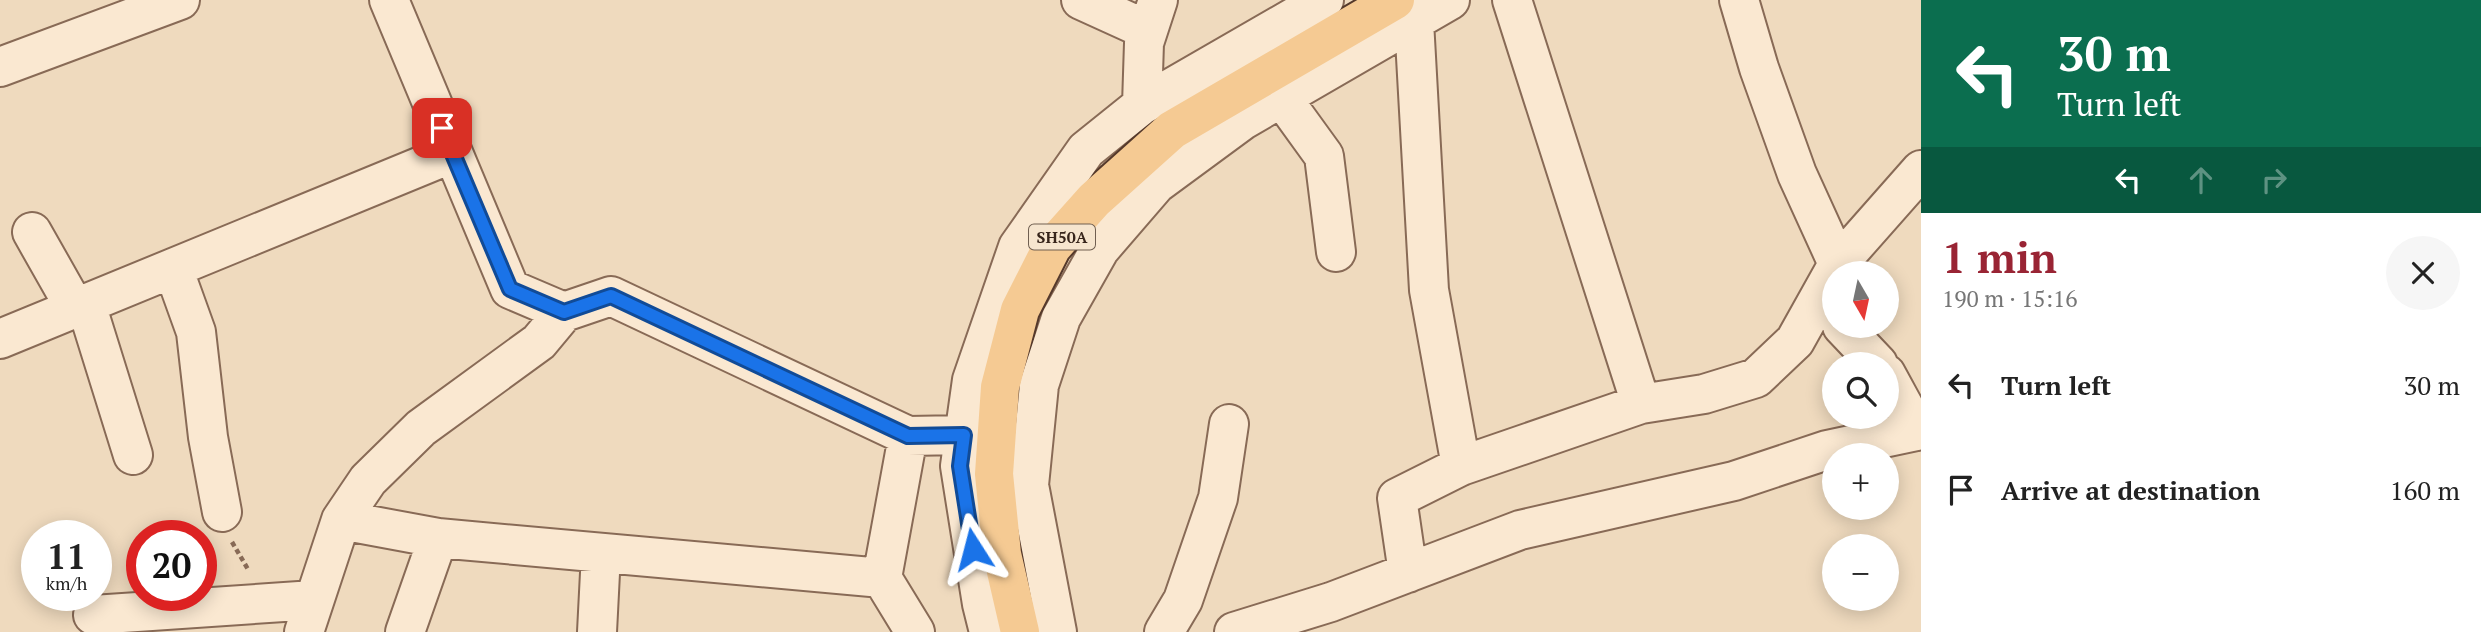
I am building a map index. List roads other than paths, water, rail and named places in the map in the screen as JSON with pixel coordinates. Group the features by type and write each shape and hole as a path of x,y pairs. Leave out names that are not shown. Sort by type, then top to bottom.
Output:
{"main road":[{"name":"SH50A","path":"1020,632 1002,554 994,474 1000,387 1020,310 1052,247 1094,200 1172,130 1405,11"}],"street":[{"path":"0,67 180,0"},
{"path":"389,0 510,289 564,312"},
{"path":"1081,0 1153,15 1144,43 1142,105"},
{"path":"989,632 960,466 972,380 1018,247 1086,150 1142,105 1324,0"},
{"path":"1057,632 1030,485 1039,385 1061,318 1100,249 1156,184 1243,120 1282,98 1405,11 1450,0"},
{"path":"1513,0 1641,404"},
{"path":"1739,0 1759,68 1797,174 1837,261"},
{"path":"1405,11 1429,290 1461,466"},
{"path":"1282,98 1324,156 1336,252"},
{"path":"0,339 453,153"},
{"path":"1841,261 1921,170"},
{"path":"32,232 81,306 133,455"},
{"path":"173,268 197,332 208,437 222,512"},
{"path":"93,615 267,603 309,616 341,520 368,480 421,428 539,342 564,312 611,296 908,436 964,435"},
{"path":"1408,573 1397,498 1461,466 1641,404 1704,394 1756,378 1795,341 1822,322"},
{"path":"1853,338 1866,352"},
{"path":"1234,632 1331,601 1520,530 1734,481 1827,450 1919,431 1899,396"},
{"path":"1164,632 1183,600 1218,498 1229,424"},
{"path":"908,436 882,578 915,632"},
{"path":"341,520 438,538 882,578"},
{"path":"405,632 438,538"},
{"path":"597,632 601,552"}]}
